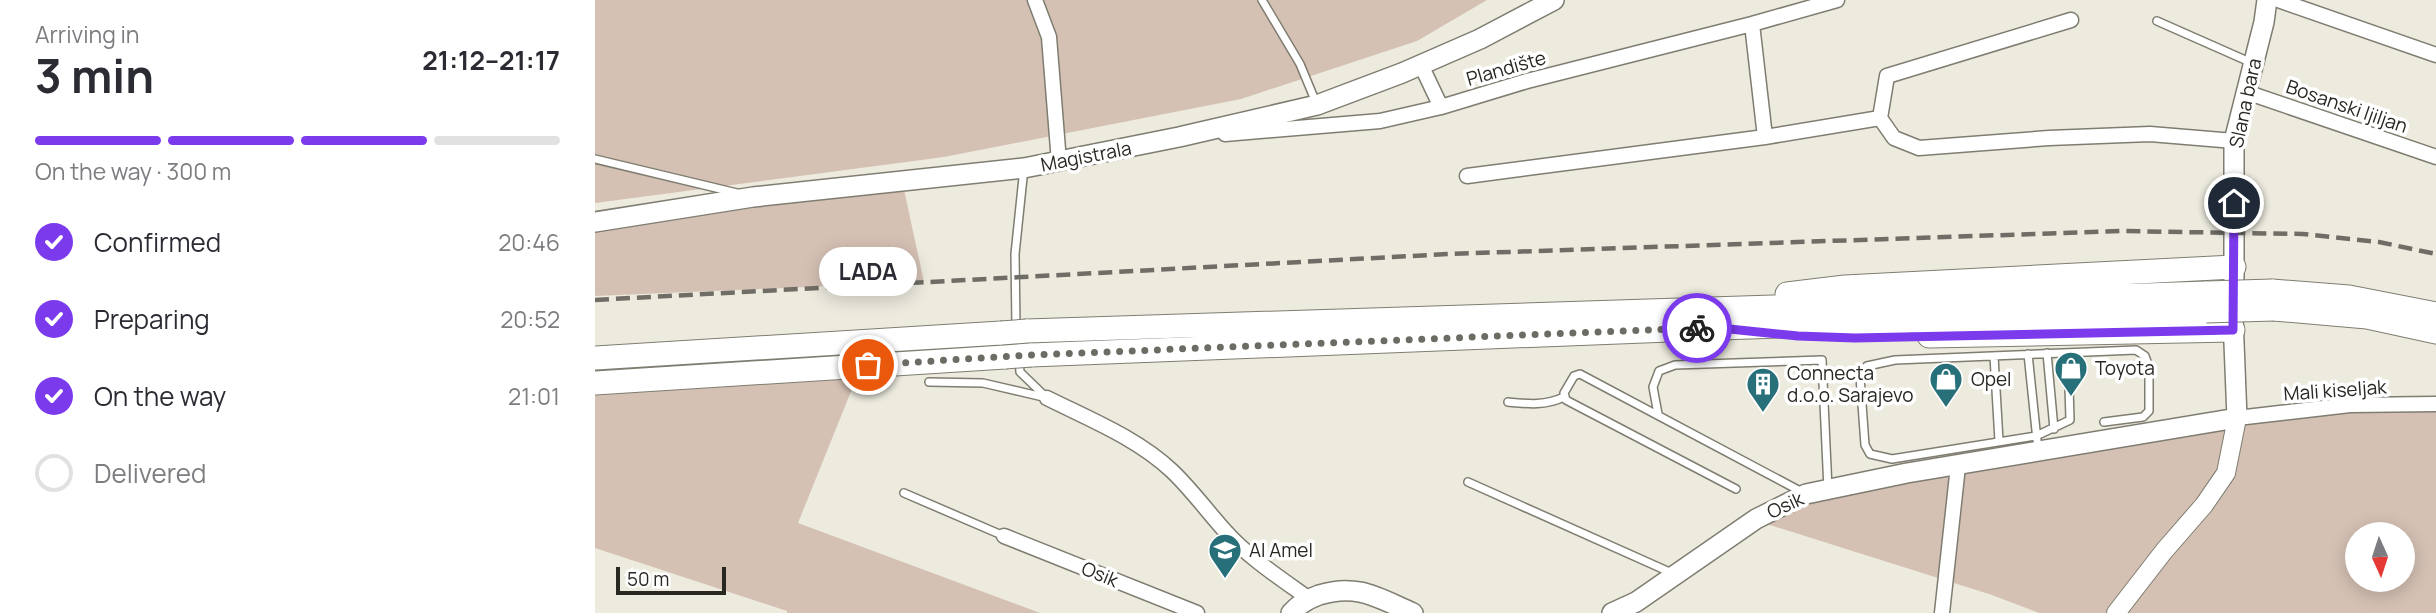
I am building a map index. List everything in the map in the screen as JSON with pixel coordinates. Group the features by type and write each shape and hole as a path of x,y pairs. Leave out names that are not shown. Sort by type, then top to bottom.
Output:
{"highway":[{"path":"1719,318 1803,292 1845,287 2234,267"},
{"path":"595,358 2349,297 2436,314"},
{"path":"2273,300 2436,332"},
{"path":"1719,318 1804,337 2233,330"},
{"path":"595,383 1016,344"}],"main road":[{"name":"Magistrala","path":"595,222 753,197 1024,168 1179,138 1317,105 1480,39 1554,0"},
{"name":"Slana bara","path":"2237,418 2233,330 2234,141 2265,22 2267,0"},
{"name":"Osik","path":"1612,613 1637,607 1674,574 1756,519 1806,494 1907,473 1958,466 2038,444 2237,418"},
{"path":"1291,613 1308,598 1346,589 1362,591 1413,613"}],"street":[{"path":"1035,0 1049,37 1059,162"},
{"name":"Plandište","path":"1179,138 1380,121 1837,0"},
{"path":"2278,0 2436,55"},
{"path":"2071,20 1887,76 1880,118 1894,138 1919,148 2049,138 2150,134 2234,141"},
{"path":"1752,24 1765,137"},
{"path":"1421,65 1441,107"},
{"name":"Bosanski ljiljan","path":"2246,92 2436,157"},
{"path":"1467,176 1765,137 1880,118"},
{"path":"1047,398 1130,440 1171,470 1226,532 1279,578 1308,598"},
{"name":"Mali kiseljak","path":"2237,418 2350,405 2436,404"},
{"path":"2116,613 2204,505 2226,473 2237,418"},
{"path":"1942,613 1958,466"},
{"name":"Osik","path":"1004,536 1197,613"}],"lane":[{"path":"1262,0 1300,64 1317,105"},
{"path":"2157,22 2253,63"},
{"path":"595,159 753,197"},
{"path":"1024,168 1014,254 1016,344 1020,372 1047,398"},
{"path":"2068,353 2070,420 2038,444 1999,441 1892,459 1870,454 1865,445 1860,377 1862,370 1867,366 1895,360 2136,350 2145,356 2149,368 2147,415 2104,422"},
{"path":"2028,354 2038,444"},
{"path":"2047,354 2055,429"},
{"path":"1994,356 1999,441"},
{"path":"1658,414 1653,387 1659,371 1675,365 1822,360 1828,489"},
{"path":"1508,402 1552,402 1564,397 1574,376 1580,374 1806,494"},
{"path":"929,383 983,383 1047,398"},
{"path":"1564,397 1736,489"},
{"path":"1468,482 1674,574"},
{"path":"904,493 1004,536"}],"shaded area":[{"path":"595,0 1487,0 1417,41 1241,99 944,157 595,203"},
{"path":"903,185 924,282 595,296 595,232"},
{"path":"856,379 798,523 1040,613 787,613 595,548 595,392 632,387"},
{"path":"2436,405 2436,613 2039,613 1992,595 1757,521 1780,505 2237,418"}],"railway":[{"path":"595,300 1449,254 2121,231 2303,234 2379,242 2436,254"}],"way so far":[{"path":"868,365 1031,355 1697,328"}],"place":[{"name":"LADA","path":"868,365"},
{"name":"Toyota","path":"2071,398"},
{"name":"Opel","path":"1946,409"},
{"name":"Connecta d.o.o. Sarajevo","path":"1763,414"},
{"name":"Al Amel","path":"1225,580"}],"route":[{"path":"1697,328 1855,338 2233,330 2234,203"}]}
